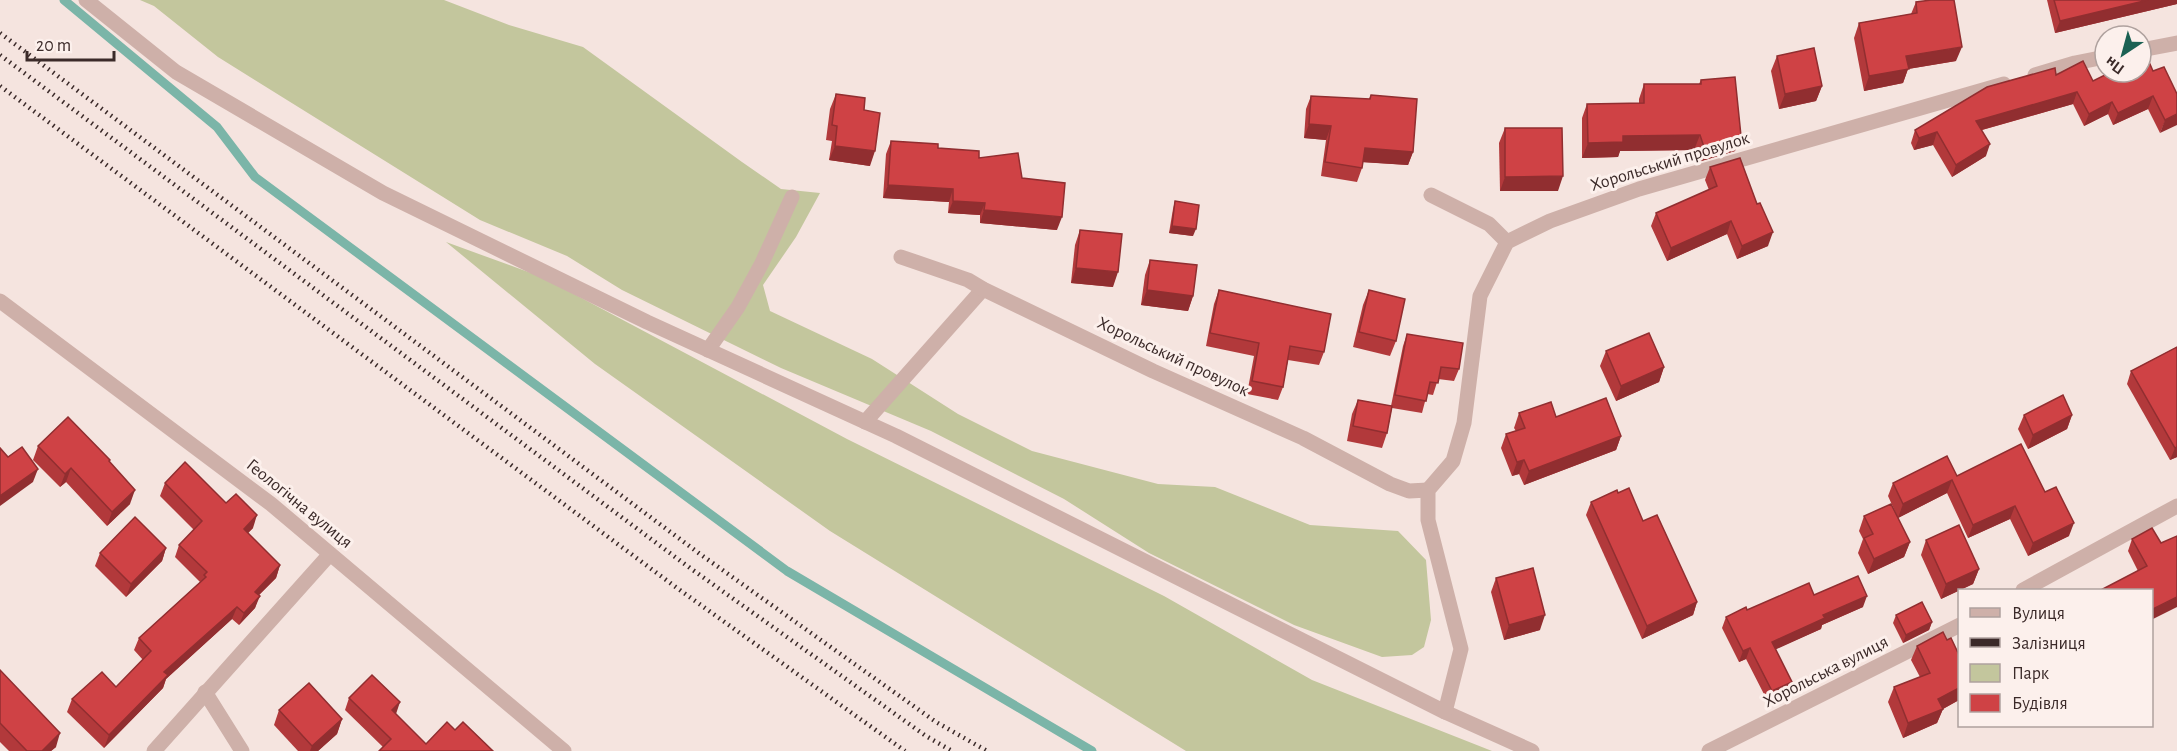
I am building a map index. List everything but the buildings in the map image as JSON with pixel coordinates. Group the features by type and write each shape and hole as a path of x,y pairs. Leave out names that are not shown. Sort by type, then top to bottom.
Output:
{"street":[{"path":"86,0 176,72 383,193 708,350 865,422 1445,712 1532,751"},
{"path":"2153,48 2177,43"},
{"name":"Хорольський провулок","path":"1507,242 1550,221 1639,189 2064,66 2093,60"},
{"path":"1431,195 1490,224 1507,242 1480,296 1464,423 1453,461 1428,490 1428,520 1461,649 1445,712"},
{"path":"708,350 738,307 792,197"},
{"name":"Хорольський провулок","path":"901,257 968,280 1153,371 1303,438 1390,484 1409,491 1428,490"},
{"path":"865,422 983,289"},
{"name":"Геологічна вулиця","path":"0,301 271,504 564,751"},
{"path":"2027,589 2177,506"},
{"path":"154,751 330,554"},
{"name":"Хорольська вулиця","path":"1709,751 1958,626"},
{"path":"205,692 242,751"}],"green space":[{"path":"140,0 444,0 509,25 583,47 781,189 820,193 796,237 763,285 770,311 872,359 958,414 1032,451 1158,484 1215,487 1310,525 1398,531 1426,560 1431,620 1424,647 1412,655 1382,657 1294,625 1149,553 1064,499 931,431 781,368 622,290 567,256 480,220 218,57 154,6"},
{"path":"446,242 542,277 847,439 1164,596 1312,680 1492,751 1186,751 830,531 595,364"}],"waterway":[{"path":"64,0 217,127 255,177 787,571 1092,751"}],"railway":[{"path":"0,33 700,554 936,722 987,751"},
{"path":"0,55 690,568 926,736 952,751"},
{"path":"0,86 677,588 905,751"}]}
